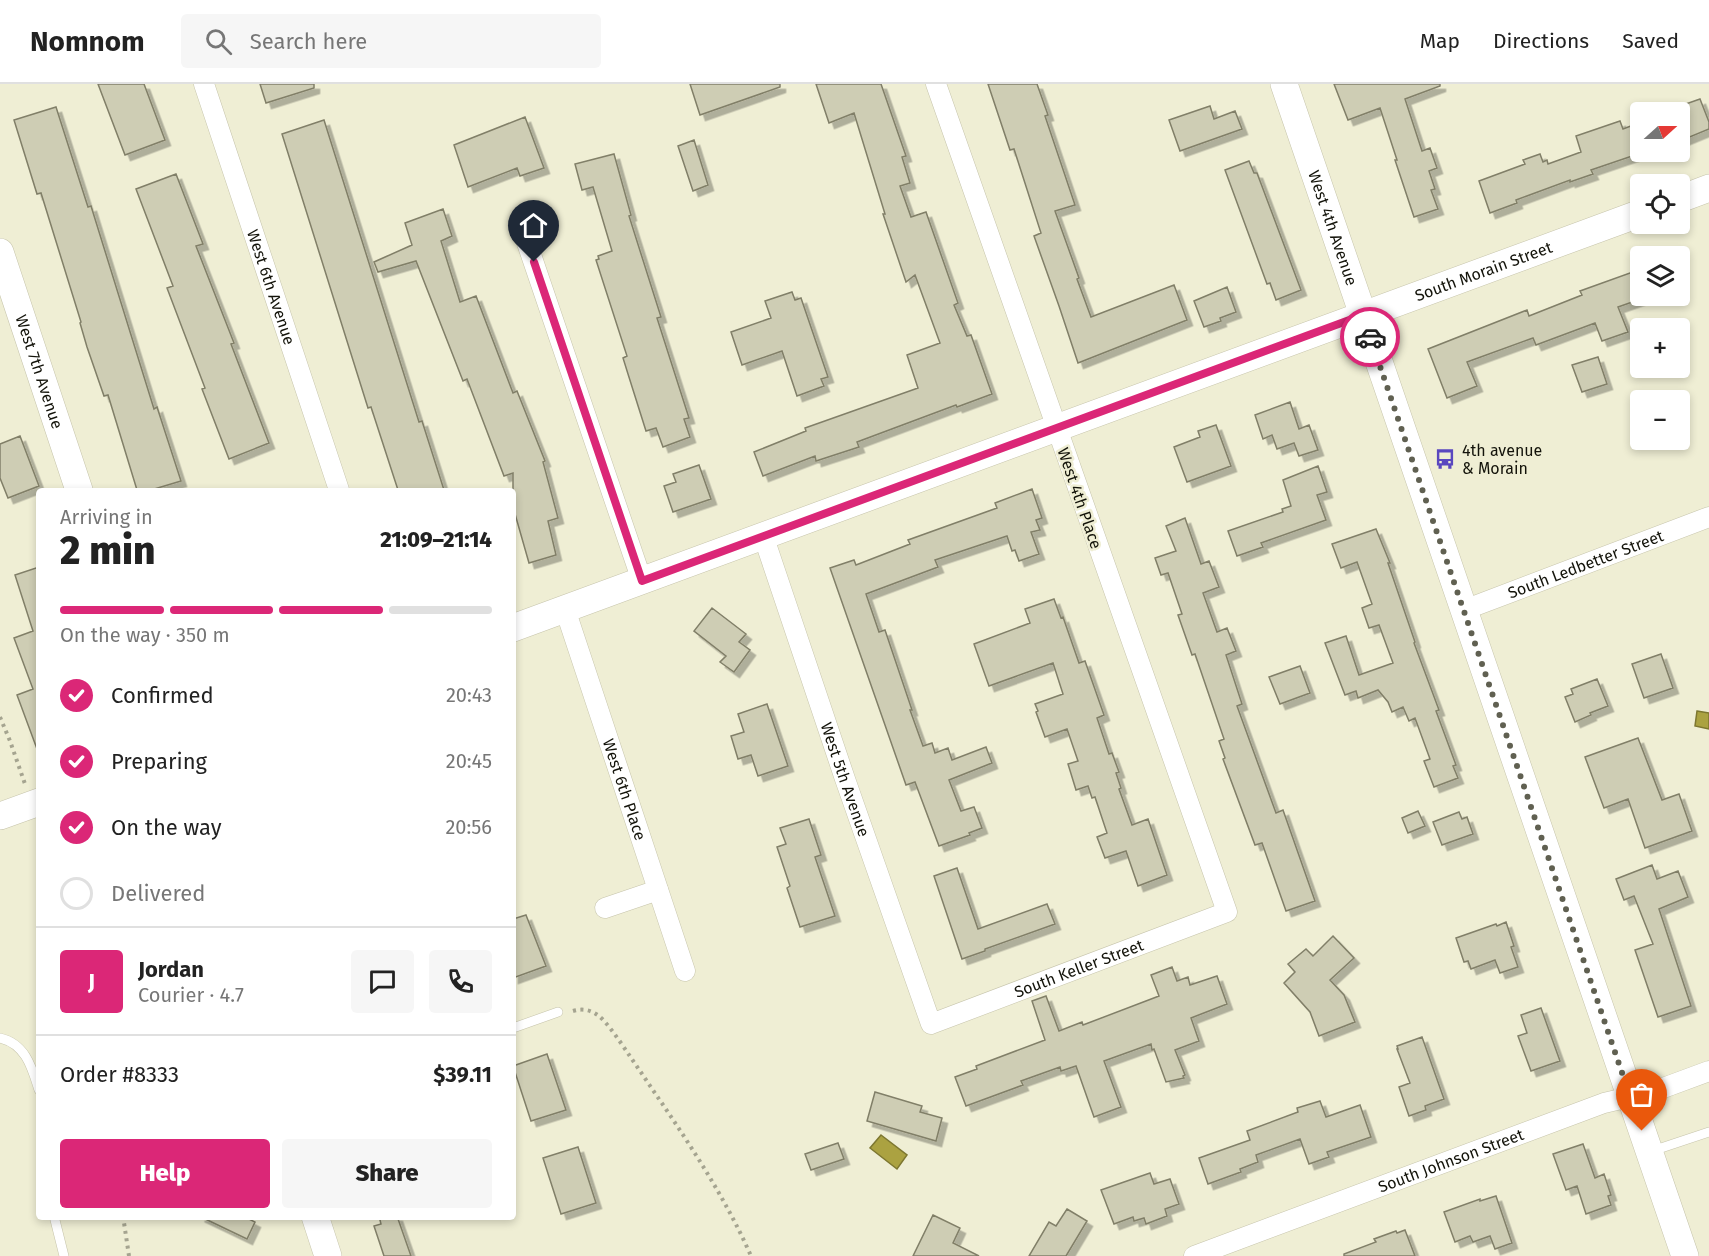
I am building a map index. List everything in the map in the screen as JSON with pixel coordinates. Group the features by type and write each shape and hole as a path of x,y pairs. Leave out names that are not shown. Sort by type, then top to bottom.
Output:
{"street":[{"name":"West 6th Avenue","path":"204,84 338,488"},
{"name":"West 4th Place","path":"936,84 1227,912"},
{"name":"West 4th Avenue","path":"1284,84 1685,1256"},
{"path":"1690,195 1709,188"},
{"name":"South Morain Street","path":"516,627 1630,217"},
{"path":"526,240 642,581"},
{"name":"West 7th Avenue","path":"0,252 78,488"},
{"name":"South Ledbetter Street","path":"1464,610 1709,517"},
{"name":"West 5th Avenue","path":"763,535 931,1024"},
{"name":"West 6th Place","path":"565,609 685,971"},
{"path":"0,816 36,802"},
{"path":"605,908 658,890"},
{"name":"South Keller Street","path":"931,1024 1227,912"},
{"name":"South Johnson Street","path":"1194,1256 1604,1103 1655,1091 1709,1071"},
{"path":"316,1220 328,1256"}],"lane":[{"path":"516,1028 558,1011"},
{"path":"0,1038 8,1040 22,1050 36,1081"},
{"path":"1649,1152 1709,1132"},
{"path":"55,1220 64,1256"}],"path":[{"path":"0,717 25,784 36,800"},
{"path":"558,1011 566,1014 578,1010 590,1010 601,1017 682,1134 739,1228 751,1256"},
{"path":"124,1220 129,1256"}],"shaded area":[{"path":"1697,711 1709,713 1709,729 1695,726"},
{"path":"881,1135 907,1155 897,1169 870,1148"}],"building":[{"path":"98,84 144,84 165,140 125,155"},
{"path":"260,84 314,84 314,88 266,103"},
{"path":"690,84 780,84 780,87 700,115"},
{"path":"816,84 881,84 906,156 902,157 910,183 900,186 911,217 926,212 958,303 954,305 967,336 971,335 992,394 857,442 859,447 816,461 815,456 763,476 754,452 806,431 805,428 918,388 907,355 940,343 915,275 906,282 883,214 885,214 854,113 829,123"},
{"path":"988,84 1037,84 1048,115 1045,116 1075,205 1055,211 1091,317 1174,285 1187,320 1078,363 1034,236 1041,233 1014,149 1010,150"},
{"path":"1334,84 1440,84 1440,86 1405,99 1422,151 1430,148 1437,168 1429,171 1435,189 1431,190 1438,209 1414,217 1380,108 1348,120"},
{"path":"1700,99 1709,122 1709,129 1690,137 1690,102"},
{"path":"1210,106 1214,119 1235,111 1242,129 1180,151 1169,120"},
{"path":"56,107 88,207 91,206 154,409 157,407 181,481 158,488 136,488 108,395 104,396 87,347 41,193 37,194 14,120"},
{"path":"525,117 544,168 520,176 517,168 468,187 454,145"},
{"path":"324,120 419,422 422,421 443,488 397,488 371,407 368,408 282,134"},
{"path":"1620,121 1623,129 1630,126 1630,157 1591,170 1593,174 1516,200 1517,203 1490,213 1479,181 1525,164 1523,160 1540,154 1543,162 1547,160 1548,164 1581,152 1576,136"},
{"path":"694,140 708,185 693,191 678,146"},
{"path":"614,154 631,215 629,216 661,317 657,318 689,418 684,419 690,437 663,447 656,428 646,431 623,358 627,356 596,260 599,259 598,256 612,251 593,187 582,190 575,164"},
{"path":"1249,161 1254,173 1257,173 1301,290 1276,300 1270,283 1267,284 1225,170"},
{"path":"176,174 203,244 196,246 234,343 231,344 269,443 229,459 167,288 173,286 136,189"},
{"path":"443,209 452,236 441,241 460,302 476,296 513,393 517,391 545,461 543,462 558,518 548,521 556,555 529,563 516,518 516,488 513,488 513,473 504,476 467,379 463,381 416,261 378,272 374,262 412,245 405,223"},
{"path":"1630,273 1630,303 1618,307 1628,332 1602,341 1595,323 1536,345 1533,338 1467,362 1477,386 1447,398 1428,349 1527,310 1529,316 1582,295 1580,291"},
{"path":"1227,287 1236,312 1204,327 1194,301"},
{"path":"792,292 795,300 801,298 828,377 821,379 824,386 797,396 782,351 742,365 731,332 771,318 765,301"},
{"path":"1598,357 1607,384 1582,392 1572,365"},
{"path":"1290,402 1299,429 1309,425 1318,450 1299,456 1294,443 1277,449 1272,435 1263,439 1255,415"},
{"path":"1216,425 1231,466 1187,482 1174,447 1200,437 1198,431"},
{"path":"20,436 39,486 8,498 0,478 0,444"},
{"path":"699,465 711,499 673,512 664,486 676,482 673,474"},
{"path":"1318,466 1327,492 1317,495 1326,520 1261,543 1263,547 1237,556 1228,531 1283,512 1282,509 1291,506 1283,480"},
{"path":"1032,489 1042,518 1036,520 1040,530 1031,532 1039,554 1019,561 1015,550 1012,551 1007,536 935,560 938,567 866,594 879,632 885,630 923,746 932,743 935,753 948,748 952,760 986,747 992,763 949,780 961,811 974,807 982,828 969,833 970,835 939,846 915,782 906,785 830,568 854,560 856,565 910,544 908,540 997,508 995,503"},
{"path":"1185,518 1201,564 1209,561 1219,587 1203,593 1217,632 1227,628 1236,651 1226,655 1242,704 1237,706 1276,813 1283,810 1315,901 1286,911 1262,843 1255,845 1223,759 1225,758 1219,741 1224,739 1195,654 1192,655 1178,615 1182,614 1168,573 1161,575 1155,558 1176,551 1166,526"},
{"path":"1376,529 1390,563 1388,563 1414,643 1439,710 1436,711 1456,765 1453,766 1458,778 1434,787 1424,761 1430,759 1415,718 1409,721 1403,707 1392,712 1388,702 1378,690 1358,698 1356,691 1345,695 1325,643 1346,636 1359,675 1393,663 1379,625 1369,628 1362,608 1372,604 1357,562 1341,568 1332,544"},
{"path":"36,568 36,746 17,695 33,689 14,638 33,631 15,575"},
{"path":"1054,599 1061,618 1063,617 1079,663 1085,661 1104,715 1097,718 1109,754 1112,753 1119,772 1116,773 1121,788 1119,789 1132,825 1148,819 1167,875 1138,886 1126,851 1105,858 1097,837 1107,833 1095,797 1092,798 1088,786 1076,790 1068,764 1078,761 1067,729 1045,737 1035,704 1063,694 1053,663 989,686 974,644 1030,623 1025,609"},
{"path":"712,608 746,634 739,642 750,650 734,672 720,662 726,656 694,631"},
{"path":"1661,654 1673,688 1644,698 1632,664"},
{"path":"1300,666 1310,693 1280,704 1269,677"},
{"path":"1597,679 1608,706 1575,722 1565,697 1573,694 1571,689"},
{"path":"767,704 788,766 758,776 751,755 738,759 731,736 744,732 738,714"},
{"path":"1638,738 1662,800 1679,794 1692,831 1645,848 1628,799 1604,808 1585,757"},
{"path":"1418,811 1425,826 1408,833 1402,818"},
{"path":"1459,812 1462,819 1467,817 1473,834 1442,845 1433,822"},
{"path":"809,819 821,855 815,857 835,916 800,927 777,847 786,844 780,828"},
{"path":"1652,865 1657,879 1678,871 1688,897 1659,909 1691,1006 1658,1017 1635,950 1653,944 1634,896 1624,900 1616,879"},
{"path":"957,868 978,929 1047,904 1055,924 962,959 934,876"},
{"path":"526,915 546,966 516,977 516,918"},
{"path":"1506,922 1518,967 1500,973 1495,960 1471,969 1468,961 1464,962 1456,938"},
{"path":"1333,936 1354,958 1330,980 1344,995 1355,1022 1319,1036 1310,1012 1284,983 1295,972 1288,964 1306,949 1313,956"},
{"path":"1172,967 1177,981 1188,977 1190,985 1217,976 1227,1004 1191,1018 1199,1041 1175,1050 1185,1075 1184,1078 1166,1082 1151,1044 1104,1061 1121,1107 1094,1117 1076,1066 1061,1071 1060,1067 1021,1081 1023,1085 966,1106 955,1077 977,1069 976,1066 1045,1040 1032,1001 1046,996 1059,1031 1082,1022 1083,1025 1159,996 1151,975"},
{"path":"1541,1008 1560,1061 1531,1071 1518,1036 1527,1033 1521,1015"},
{"path":"1422,1037 1444,1099 1425,1106 1426,1110 1409,1116 1399,1087 1410,1083 1397,1046"},
{"path":"547,1054 566,1110 531,1121 516,1075 516,1065"},
{"path":"875,1092 922,1106 920,1112 942,1118 936,1141 867,1121"},
{"path":"1320,1101 1326,1117 1360,1105 1371,1137 1327,1152 1329,1157 1309,1164 1300,1139 1256,1155 1258,1162 1240,1169 1241,1172 1208,1184 1199,1158 1250,1140 1247,1131 1298,1112 1297,1108"},
{"path":"838,1143 844,1159 811,1170 805,1154"},
{"path":"1583,1144 1595,1178 1604,1174 1611,1195 1608,1196 1611,1205 1586,1214 1577,1186 1566,1190 1553,1154"},
{"path":"578,1147 596,1203 561,1214 543,1158"},
{"path":"1150,1173 1154,1184 1170,1179 1179,1204 1165,1209 1167,1216 1146,1224 1144,1218 1134,1221 1133,1217 1114,1224 1101,1190"},
{"path":"1496,1196 1512,1243 1495,1249 1490,1236 1473,1242 1470,1236 1455,1242 1444,1212 1480,1199 1480,1201"},
{"path":"1067,1209 1087,1221 1066,1256 1029,1256 1049,1222 1056,1226"},
{"path":"933,1215 960,1228 953,1243 979,1256 913,1256"},
{"path":"207,1220 251,1220 255,1222 247,1239"},
{"path":"380,1220 398,1220 411,1256 384,1256 374,1226 381,1224"},
{"path":"1405,1230 1415,1256 1344,1256 1344,1254 1376,1242 1374,1239"}],"way so far":[{"path":"1370,337 1642,1131"}],"place":[{"name":"4th avenue & Morain","path":"1445,459"}],"route":[{"path":"534,262 642,581 1363,315 1370,337"}]}
